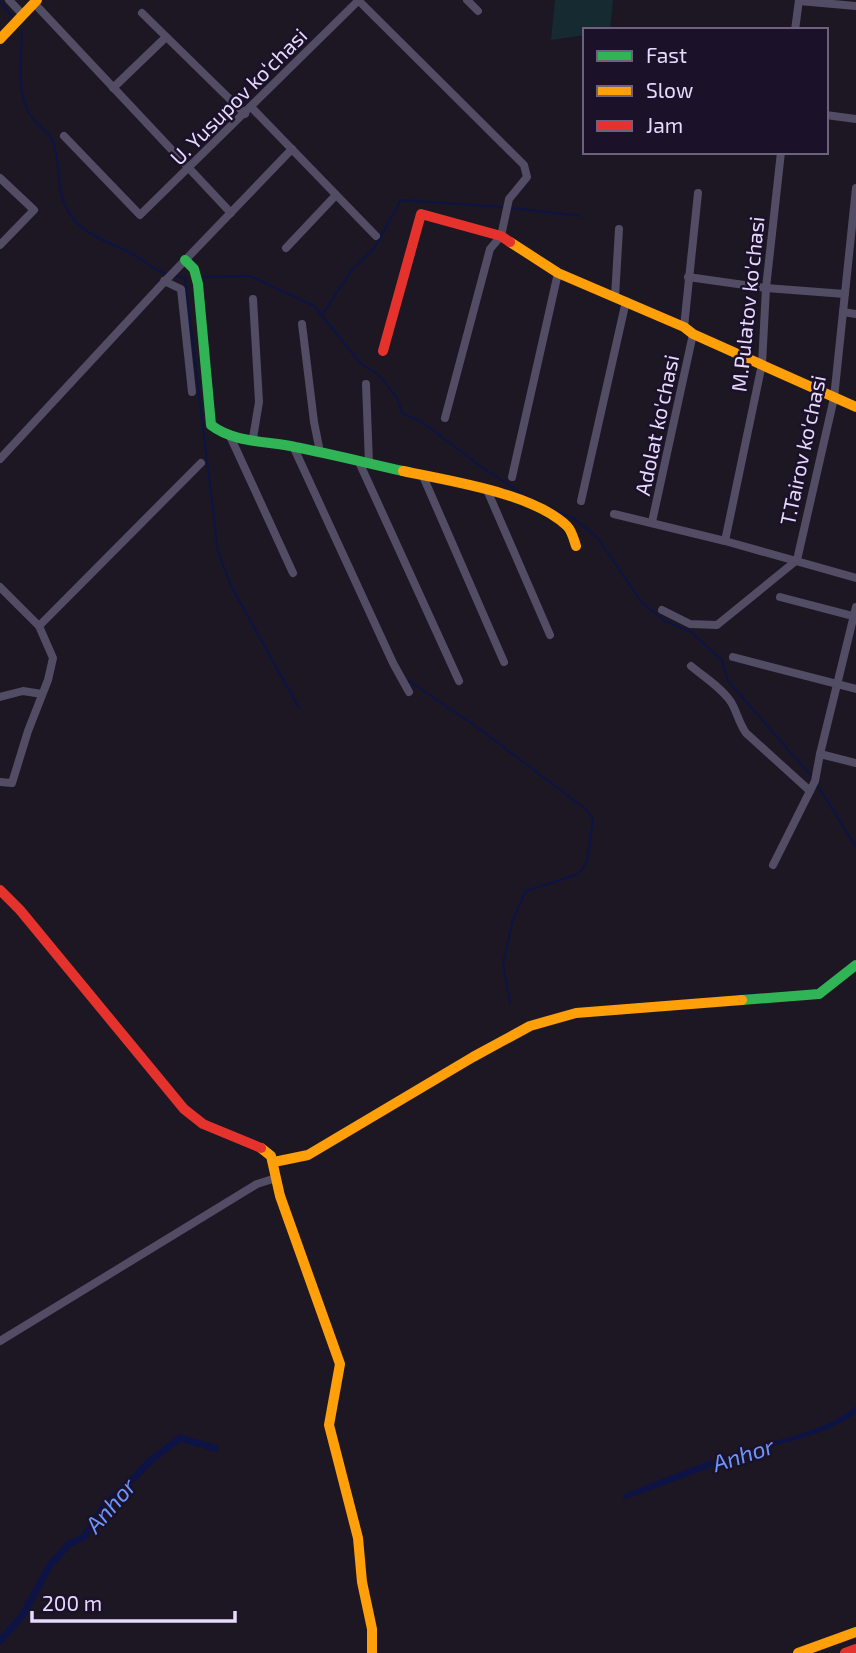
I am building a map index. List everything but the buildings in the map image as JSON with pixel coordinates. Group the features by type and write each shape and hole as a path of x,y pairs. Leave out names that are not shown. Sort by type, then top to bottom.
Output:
{"main road":[{"path":"0,39 36,1"},
{"path":"383,351 421,214 501,236 558,272 856,407"},
{"path":"185,260 194,269 198,284 211,425 217,432 293,446 487,490 553,514 569,528 576,546"},
{"path":"0,890 27,918 184,1110 207,1126 262,1148 274,1162 289,1221 340,1364 340,1376 329,1425 358,1538 362,1582 372,1635 372,1653"},
{"path":"274,1162 290,1161 308,1155 473,1057 530,1027 576,1013 819,994 856,965"},
{"path":"798,1653 856,1632"},
{"path":"845,1653 856,1649"}],"street":[{"path":"9,0 23,15"},
{"path":"358,0 527,171 527,177 505,208 501,236 491,249 445,418"},
{"name":"U. Yusupov ko‘chasi","path":"64,135 140,215 358,0"},
{"path":"467,0 478,11"},
{"path":"36,1 113,88 231,213"},
{"path":"795,28 799,1 856,6"},
{"path":"142,13 245,114"},
{"path":"113,88 166,37"},
{"path":"252,107 376,236"},
{"path":"828,116 856,119"},
{"path":"0,458 165,280 292,149"},
{"name":"M.Pulatov ko'chasi","path":"725,541 762,364 766,288 781,154"},
{"path":"0,178 34,210 0,245"},
{"name":"T.Tairov ko'chasi","path":"797,560 834,398 856,188"},
{"name":"Adolat ko'chasi","path":"652,523 689,331 688,277 698,193"},
{"path":"286,248 336,195"},
{"path":"581,501 621,299 619,229"},
{"path":"512,477 558,272"},
{"path":"688,277 766,288 845,294"},
{"path":"165,280 181,289 191,392"},
{"path":"253,299 259,402 253,439"},
{"path":"843,312 856,314"},
{"path":"302,324 320,452"},
{"path":"366,384 364,463 459,681"},
{"path":"230,436 292,573"},
{"path":"293,446 393,663 409,692"},
{"path":"39,626 201,463"},
{"path":"422,474 504,662"},
{"path":"487,490 550,635"},
{"path":"614,514 797,560 856,578"},
{"path":"662,610 690,624 717,625 797,560"},
{"path":"0,587 39,626 53,658 52,669 12,782 0,782"},
{"path":"780,597 855,617"},
{"path":"773,865 815,781 856,607"},
{"path":"733,657 856,689"},
{"path":"691,666 733,704 739,724 746,733 810,791"},
{"path":"0,696 23,691 42,694"},
{"path":"820,754 856,763"},
{"path":"0,1341 257,1184 276,1178"}],"shaded area":[{"path":"555,0 613,0 610,28 583,28 583,35 551,40"}],"water":[{"path":"856,1406 856,1413 832,1427 750,1453 623,1500 623,1495 690,1468 813,1430"}],"waterway":[{"path":"0,2 13,17"},
{"path":"22,30 22,96 30,115 54,144 61,192 71,216 98,238 168,274"},
{"path":"322,315 351,271 375,247 401,200 503,207"},
{"path":"512,208 580,216"},
{"path":"174,276 185,278 218,551 231,586 299,708"},
{"path":"200,277 250,276 314,306 361,364 378,374 397,398 402,413 422,422 483,468 532,500"},
{"path":"552,510 573,518 597,537 642,603 665,621 691,632 722,660 728,681 813,778"},
{"path":"409,681 477,727 587,810 593,820 587,861 579,874 526,891 513,919 503,964 510,1003"},
{"path":"818,786 856,847"},
{"name":"Anhor","path":"0,1641 22,1616 50,1565 69,1544 84,1537 104,1506 150,1461 180,1438 215,1448"}],"traffic: fast":[{"path":"185,260 194,269 198,284 211,425 241,438 403,471"},
{"path":"742,1000 819,994 856,965"}],"traffic: slow":[{"path":"0,39 37,0"},
{"path":"510,242 558,273 684,327 693,334 856,407"},
{"path":"403,471 490,490 534,505 567,526 576,546"},
{"path":"274,1162 308,1155 530,1026 576,1013 742,1000"},
{"path":"261,1148 271,1156 280,1196 340,1364 329,1425 358,1538 362,1582 372,1629 372,1653"},
{"path":"798,1653 856,1632"}],"traffic: jam":[{"path":"383,351 421,214 501,236 510,242"},
{"path":"0,890 20,910 184,1109 203,1124 261,1148"},
{"path":"845,1653 856,1649"}]}
